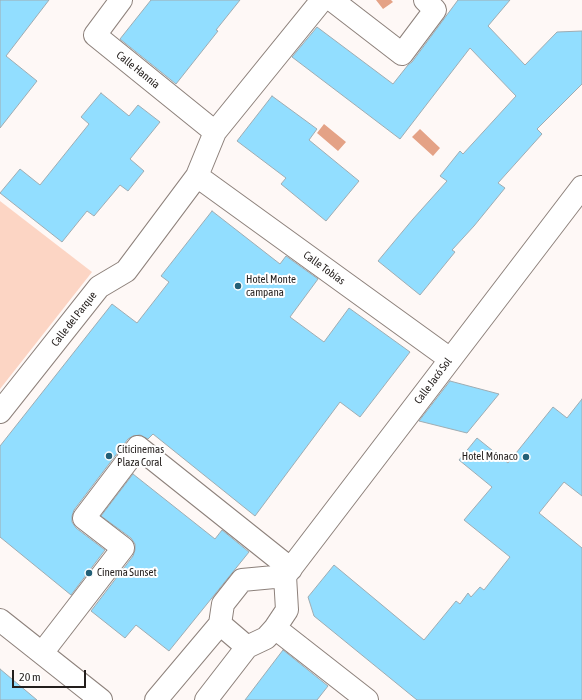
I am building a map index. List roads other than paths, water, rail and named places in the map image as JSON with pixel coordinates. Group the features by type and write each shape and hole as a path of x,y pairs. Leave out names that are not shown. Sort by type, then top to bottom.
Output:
{"street":[{"name":"Calle Hannia","path":"121,0 94,35 215,132"},
{"path":"197,176 215,132 322,0"},
{"path":"332,0 402,54 435,10 425,0"},
{"name":"Calle Tobías","path":"197,176 450,359"},
{"name":"Calle del Parque","path":"0,412 99,287 126,271 197,176"},
{"name":"Calle Jacó Sol","path":"288,572 582,187"},
{"path":"42,653 123,548 84,518 138,447 288,572"},
{"path":"156,700 220,624 223,604 242,580 288,572"},
{"path":"206,700 247,648 266,638 287,610 288,572"},
{"path":"0,620 102,700"},
{"path":"220,624 247,648"},
{"path":"275,628 367,700"}],"place":[{"name":"Hotel Monte campana","path":"238,286"},
{"name":"Citicinemas Plaza Coral","path":"109,456"},
{"name":"Hotel Mónaco","path":"526,457"},
{"name":"Cinema Sunset","path":"89,573"}]}
